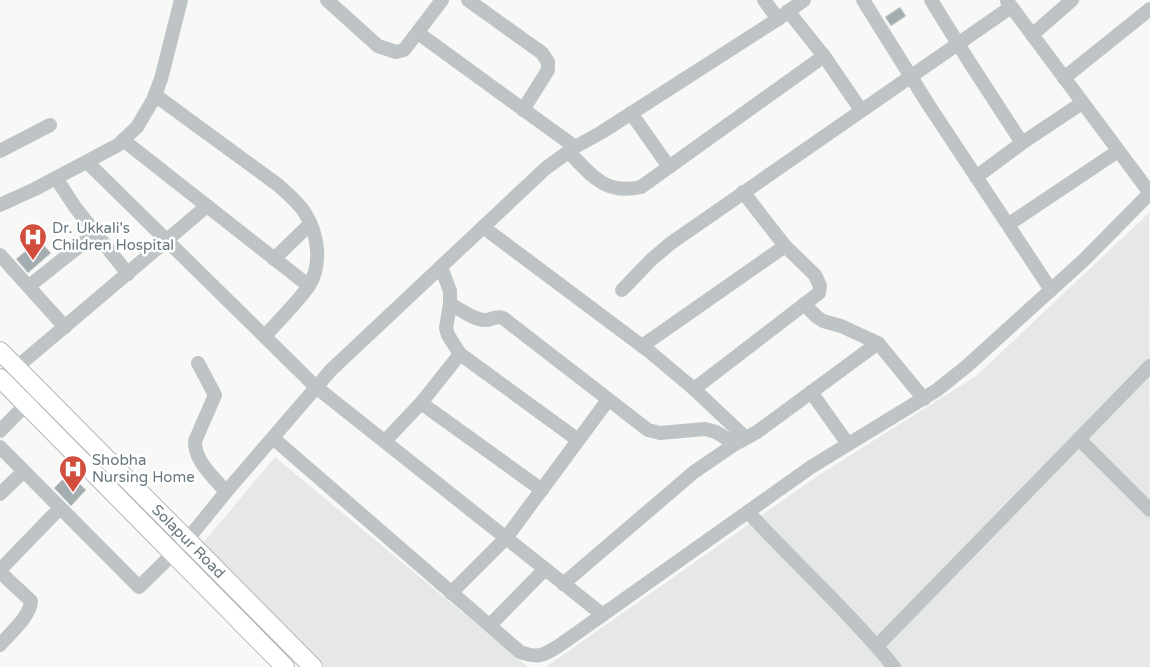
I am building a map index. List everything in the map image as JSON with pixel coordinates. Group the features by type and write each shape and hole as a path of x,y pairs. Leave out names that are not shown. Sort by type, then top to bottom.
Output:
{"main road":[{"name":"Solapur Road","path":"0,351 313,667"},
{"name":"Solapur Road","path":"0,378 285,667"}],"street":[{"path":"0,205 118,145 137,127 155,95 181,0"},
{"path":"327,0 378,46 396,52 404,50 442,0"},
{"path":"468,0 542,53 548,62 548,70 523,110"},
{"path":"764,0 783,15 824,56 861,110"},
{"path":"0,447 139,587 187,540 331,370 546,168 572,149 631,113 804,0"},
{"path":"863,0 910,76 1051,290"},
{"path":"931,0 1022,142"},
{"path":"1032,35 1072,0"},
{"path":"273,438 520,652 530,656 541,656 603,615 811,467 937,390 1085,259 1148,186 1118,151 1009,4 958,43 671,243 652,259 622,290"},
{"path":"1064,78 1150,9"},
{"path":"418,33 523,110 572,149 592,176 618,190 641,187 824,56"},
{"path":"155,95 278,185 296,202 310,224 317,243 318,260 315,272 309,286 265,336"},
{"path":"976,177 1022,142 1082,103"},
{"path":"631,113 669,167"},
{"path":"0,152 50,125"},
{"path":"123,140 309,286"},
{"path":"1009,224 1118,151"},
{"path":"87,162 316,386 603,615"},
{"path":"56,178 128,274"},
{"path":"694,389 819,293 820,286 818,280 785,246 743,192"},
{"path":"17,368 207,206"},
{"path":"274,259 310,224"},
{"path":"483,227 642,346 694,389 741,441"},
{"path":"29,286 96,233"},
{"path":"642,346 785,246"},
{"path":"0,255 65,327"},
{"path":"441,267 448,285 450,304 446,328 448,335 460,354 578,440"},
{"path":"450,304 478,319 488,320 499,316 503,318 648,430 660,434 705,429 741,441"},
{"path":"804,304 816,317 878,343 924,399"},
{"path":"563,584 694,472 757,432 878,343"},
{"path":"385,441 421,403 460,354"},
{"path":"198,363 215,395 195,440 195,448 198,458 226,492"},
{"path":"877,646 1150,366"},
{"path":"0,431 39,390"},
{"path":"811,392 848,444"},
{"path":"451,593 506,538 608,400"},
{"path":"421,403 542,490"},
{"path":"1079,439 1150,510"},
{"path":"0,494 24,471"},
{"path":"0,645 26,614 30,607 30,601 0,571 60,508"},
{"path":"748,512 877,646 894,667"},
{"path":"490,625 545,569"}],"shaded area":[{"path":"1149,213 1150,667 546,667 816,477 976,376"},
{"path":"275,457 528,667 323,667 202,544"}],"building":[{"path":"900,7 906,16 891,26 885,17"},
{"path":"39,240 51,253 28,273 16,259"},
{"path":"69,473 86,490 71,506 54,488"}],"place":[{"name":"Dr. Ukkali's Children Hospital","path":"33,261"},
{"name":"Shobha Nursing Home","path":"73,493"}]}
